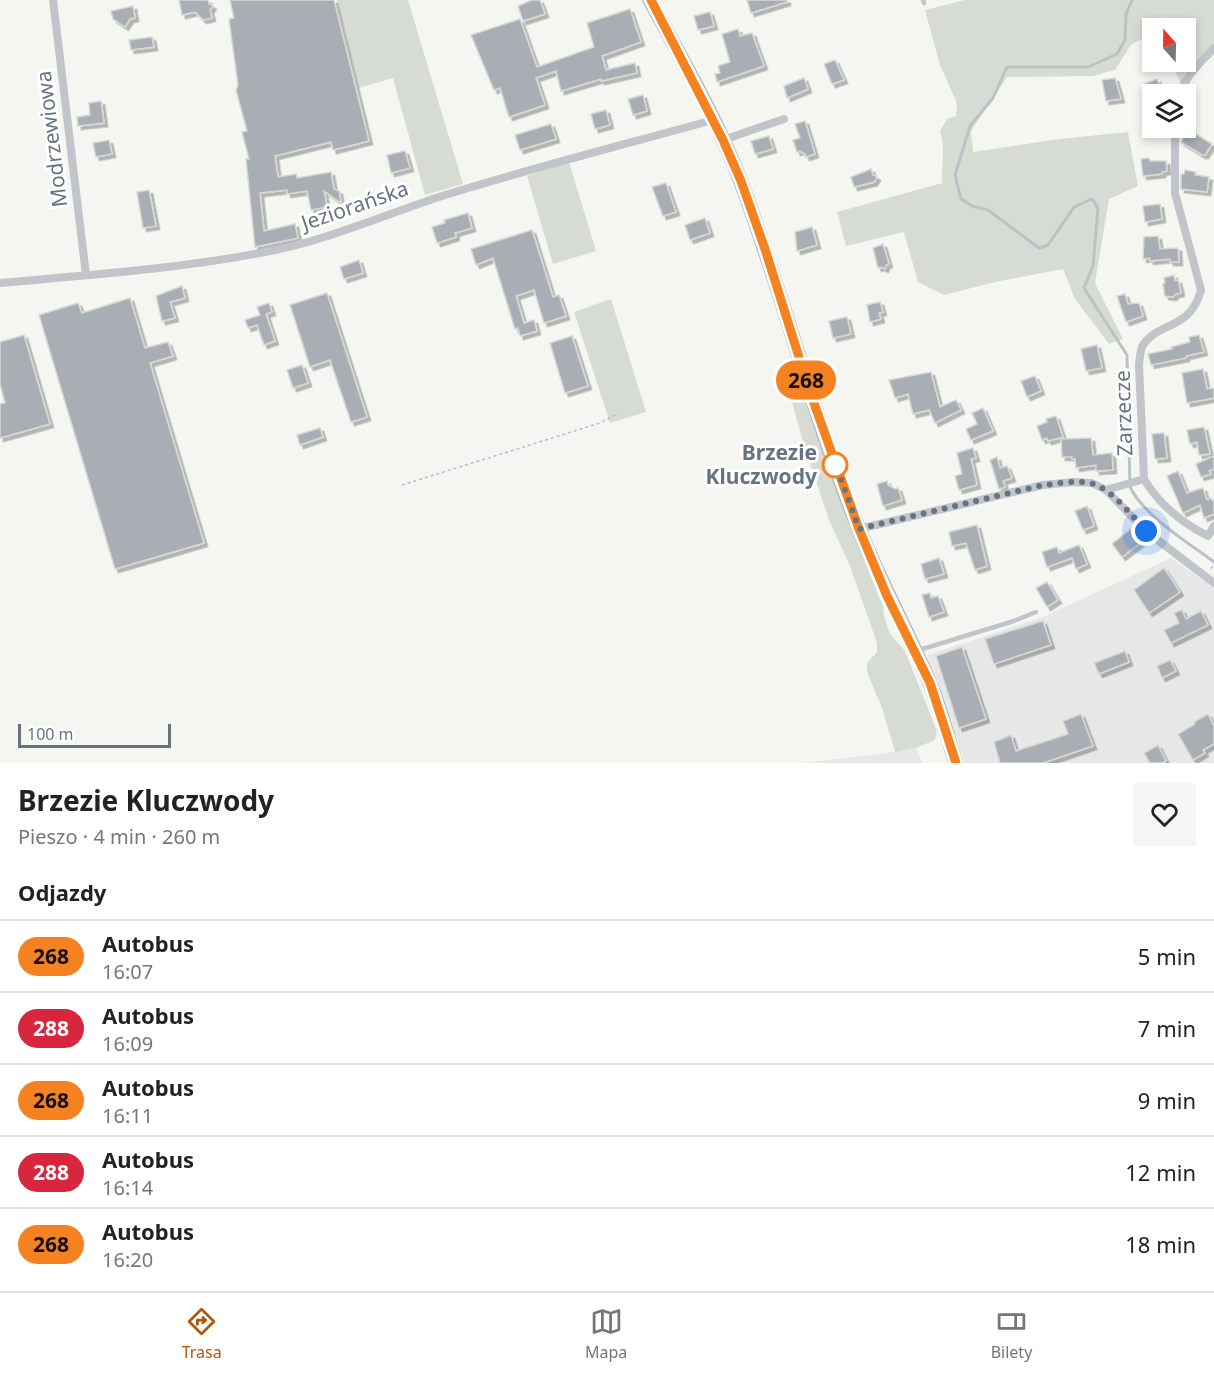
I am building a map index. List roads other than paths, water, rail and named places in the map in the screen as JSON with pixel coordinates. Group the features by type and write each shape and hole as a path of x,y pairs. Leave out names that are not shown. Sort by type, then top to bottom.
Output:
{"street":[{"name":"Modrzewiowa","path":"53,0 86,275"},
{"path":"650,0 713,120 741,181 810,392 859,529 887,596 930,683 956,763"},
{"path":"1183,84 1214,48"},
{"path":"723,140 784,119"},
{"name":"Jeziorańska","path":"0,283 200,262 266,252 312,241 389,213 533,168 713,120"},
{"name":"Zarzecze","path":"1141,479 1139,364 1142,346 1155,334 1178,323 1189,314 1198,303 1201,290 1175,193 1175,138"},
{"path":"1106,490 1141,479 1152,493 1191,528 1208,536 1214,526"},
{"path":"859,529 1043,485 1092,483 1106,490 1146,531 1214,583"}],"lane":[{"path":"915,652 1036,612"}],"waterway":[{"path":"1132,0 1126,14 1125,40 1117,54 1088,67 1007,67 993,98 970,126 955,175 961,199 972,206 988,210 1039,248 1048,245 1074,207 1092,199 1098,208 1093,266 1084,288 1127,355 1130,487 1156,519 1214,562"}],"place":[{"name":"Brzezie Kluczwody","path":"835,465"}]}
